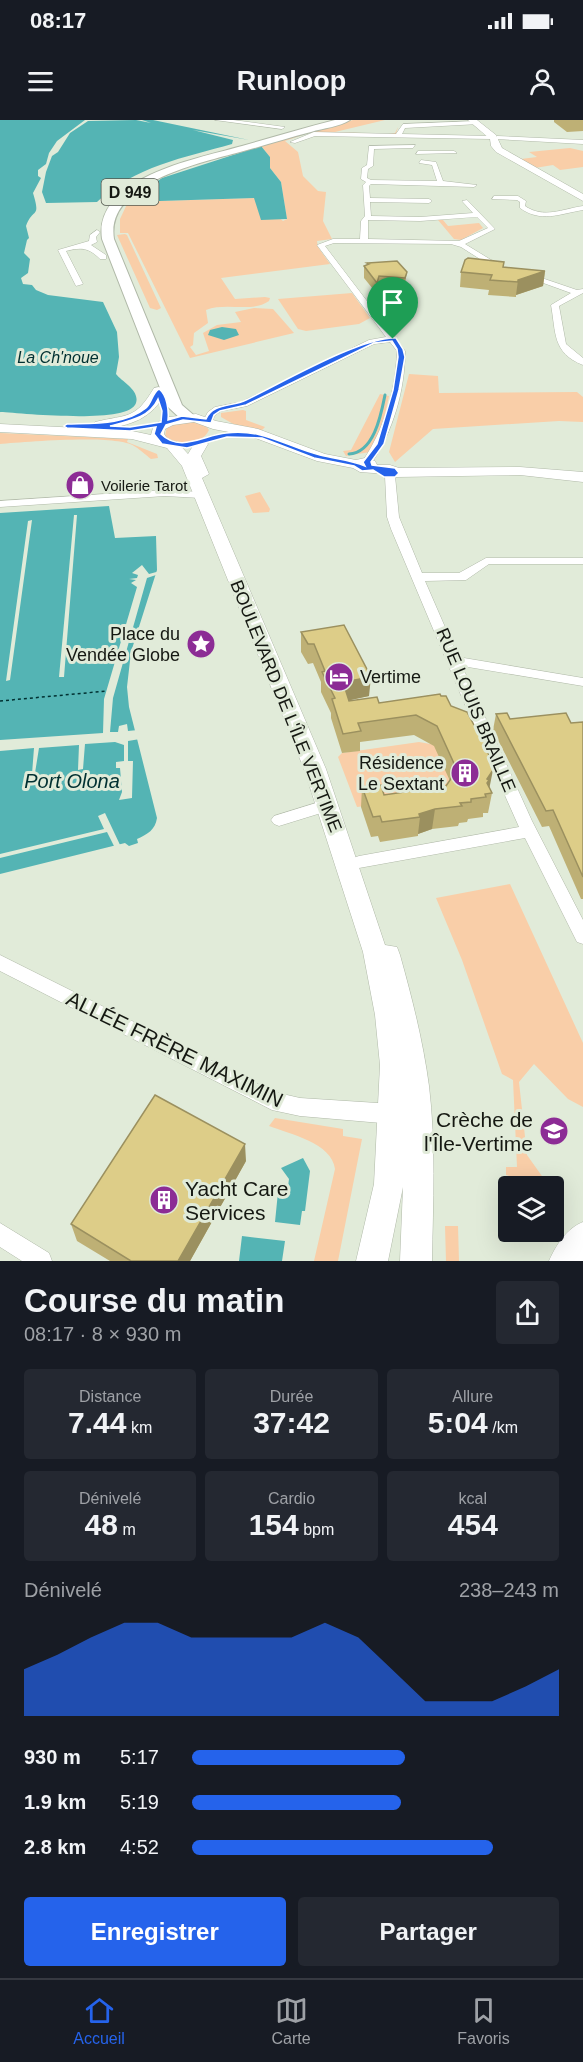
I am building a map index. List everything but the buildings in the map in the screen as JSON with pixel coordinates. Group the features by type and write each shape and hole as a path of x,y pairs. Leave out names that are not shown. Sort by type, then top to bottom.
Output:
{"main road":[{"name":"D 949","path":"97,232 100,218 111,201 126,188 146,177 184,163 334,120"},
{"name":"D 949","path":"189,417 175,406 108,239 106,227 111,212 134,189 171,171 346,120"},
{"path":"475,122 493,138 499,150 583,198"},
{"path":"97,232 103,257 132,336 147,361 166,410 164,424 157,434 167,443"},
{"path":"67,426 107,424 134,418 151,408 159,391"},
{"path":"0,423 130,429 164,424 189,417 208,432"},
{"path":"0,428 127,435 167,443 208,432 263,436 317,457 377,469 520,471 583,477"},
{"name":"BOULEVARD DE L'ÎLE VERTIME","path":"208,432 194,456 327,768 386,947 404,1014 413,1064 417,1121 416,1261"},
{"name":"BOULEVARD DE L'ÎLE VERTIME","path":"167,443 189,465 329,805 375,952 388,1015 394,1065 388,1184 372,1261"},
{"path":"565,1261 583,1237"}],"street":[{"path":"218,120 282,127"},
{"path":"260,124 265,120"},
{"path":"441,183 437,167 423,166 418,153 402,136 402,126 475,122"},
{"path":"293,141 314,134 583,142"},
{"path":"413,146 371,147 370,166 365,168 364,179 370,182 474,185"},
{"path":"418,153 454,153"},
{"path":"368,218 366,185 370,182"},
{"path":"494,198 518,198 523,201 522,207 538,216 555,216 583,208"},
{"path":"367,200 429,201"},
{"path":"377,469 381,444 396,390 400,349 321,245 333,241 364,240 461,243 492,229 465,201"},
{"path":"364,240 364,221 368,218 420,219 478,215"},
{"path":"79,284 62,250 93,242 92,236 97,232"},
{"path":"461,243 479,258 507,268"},
{"path":"80,246 92,247 103,257"},
{"path":"517,271 579,291"},
{"path":"579,291 555,305 560,342 568,353 583,362"},
{"path":"208,432 211,414 218,410 241,405 372,342 393,339"},
{"name":"RUE LOUIS BRAILLE","path":"377,469 393,517 481,726 583,937"},
{"path":"0,504 165,494 198,487"},
{"path":"419,577 462,576 486,561 583,561"},
{"path":"455,661 583,682"},
{"path":"279,820 329,805"},
{"path":"359,862 530,831"},
{"name":"ALLÉE FRÈRE MAXIMIN","path":"0,963 272,1101 300,1107 393,1114"},
{"path":"0,1234 41,1261"}],"shaded area":[{"path":"353,120 385,120 335,132 388,134 395,133 398,127 396,134 391,135 308,133 285,141 298,152 303,176 318,191 326,192 323,221 332,239 317,241 318,247 330,264 221,278 235,299 265,297 270,298 269,301 255,306 206,310 208,323 194,333 193,345 190,347 196,355 209,351 203,333 217,325 241,322 235,312 254,308 273,309 294,333 190,358 128,233 120,233 120,219 128,202 255,198 283,221 287,219 281,182 270,168 270,157 261,146"},
{"path":"570,148 583,151 583,167 560,170 553,165 535,168 521,159 537,157 529,152"},
{"path":"438,220 443,220 448,226 479,223 483,228 461,240 454,239"},
{"path":"125,234 161,308 157,310 150,308 117,235"},
{"path":"352,293 370,318 359,324 306,331 298,329 278,299"},
{"path":"409,374 438,376 439,393 577,392 583,397 583,422 559,421 433,429 395,462 389,452"},
{"path":"380,394 389,396 373,448 370,452 346,456 343,451 351,450"},
{"path":"246,411 246,420 265,427 262,430 235,425 221,417 221,413"},
{"path":"190,421 206,426 209,430 206,435 201,439 188,442 176,441 165,436 167,426"},
{"path":"0,433 128,439 127,442 157,454 158,458 151,459 134,446 109,440 0,444"},
{"path":"260,492 270,509 269,512 253,513 245,496"},
{"path":"419,742 436,745 452,786 446,795 357,807 338,757 342,753"},
{"path":"510,884 583,1043 583,1107 568,1099 534,1064 519,1082 527,1155 542,1176 506,1175 506,1167 517,1167 513,1080 502,1074 462,960 436,898"},
{"path":"275,1118 343,1129 343,1136 362,1139 338,1261 314,1261 335,1169 332,1160 326,1152 309,1141 269,1126"},
{"path":"445,1226 458,1226 459,1261 446,1261"}],"water":[{"name":"La Ch'noue","path":"0,120 85,120 57,141 49,153 46,164 38,170 38,176 41,178 33,193 36,210 26,226 29,238 24,253 30,259 28,273 21,278 23,284 32,285 36,290 48,295 103,302 117,332 119,357 116,374 133,390 137,398 136,403 129,410 96,416 0,412"},
{"path":"136,120 151,123 142,120 153,120 249,140 193,130 233,140 232,144 143,172 111,190 97,202 46,203 42,192 46,172 52,156 58,152 70,133 88,121"},
{"path":"261,146 270,157 270,168 281,182 287,219 261,220 254,198 128,202 162,178"},
{"path":"222,327 236,329 239,335 224,340 208,335 210,330"},
{"name":"Port Olona","path":"109,506 115,538 156,536 157,570 131,652 127,687 129,707 157,818 155,826 137,839 138,843 129,846 125,843 0,874 0,513"},
{"path":"303,1158 310,1171 305,1211 302,1211 300,1225 275,1222 278,1192 287,1194 289,1179 281,1168"},
{"path":"242,1236 285,1241 282,1261 239,1261"}],"pier":[{"path":"74,515 77,515 64,677 59,677"},
{"path":"32,520 10,680 6,681 28,521"},
{"path":"142,565 149,574 160,571 159,574 147,578 113,698 110,732 118,732 119,726 127,724 128,731 138,730 140,739 128,741 128,761 133,761 132,798 119,800 122,792 120,768 116,768 116,762 124,761 124,745 115,742 85,744 83,769 78,770 79,745 39,748 35,773 32,774 34,748 0,751 0,740 103,733 104,699 137,587 131,583 136,580 129,579 137,578 138,575 132,573"},
{"path":"105,813 121,847 115,848 107,832 0,858 0,854 104,829 98,816"}],"waterway":[{"path":"349,454 365,447 375,432 385,395"}],"ferry route":[{"path":"0,701 107,691"}],"place":[{"name":"Voilerie Tarot","path":"80,485"},
{"name":"Place du Vendée Globe","path":"201,644"},
{"name":"Vertime","path":"339,677"},
{"name":"Résidence Le Sextant","path":"465,773"},
{"name":"Crèche de l'Île-Vertime","path":"554,1131"},
{"name":"Yacht Care Services","path":"164,1200"}],"route":[{"path":"393,339 372,342 244,404 218,410 211,414 208,421 189,417 163,424 130,429 67,426 107,424 134,418 151,408 159,391 166,414 164,423 163,424 159,427 157,430 157,434 159,438 172,445 201,444 211,438 226,435 263,436 317,457 356,464 362,468 369,467 374,468 383,471 384,475 393,476 395,471 388,469 383,471 369,467 367,462 381,444 396,390 401,357 400,349 393,339"}]}
